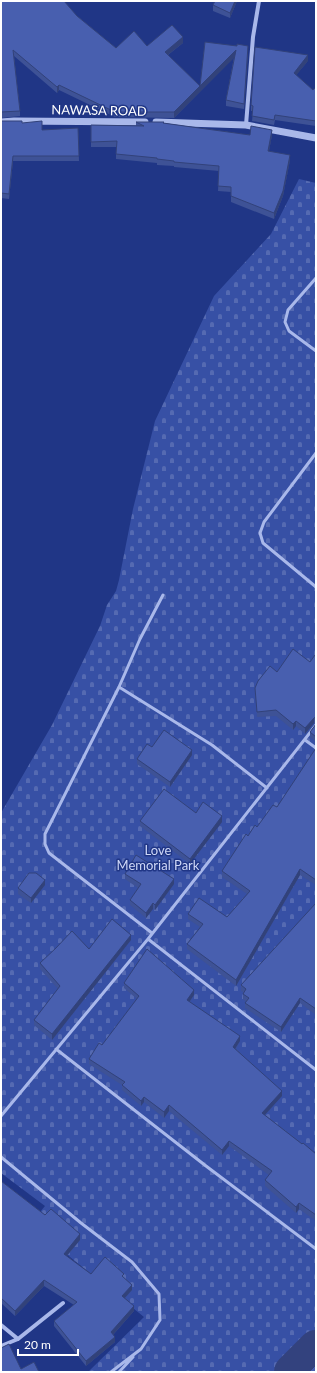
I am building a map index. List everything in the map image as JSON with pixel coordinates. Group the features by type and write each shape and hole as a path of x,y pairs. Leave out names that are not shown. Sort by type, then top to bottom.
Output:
{"street":[{"path":"246,125 253,37 259,1"},
{"name":"NAWASA ROAD","path":"1,122 205,123 246,125 316,138"},
{"path":"1,1346 18,1339 63,1303"},
{"path":"1,1325 18,1339"}],"lane":[{"path":"316,278 288,310 285,322 289,331 316,351"},
{"path":"316,453 264,522 260,533 263,543 316,587"},
{"path":"152,933 49,853 45,844 45,834 119,687 140,639 163,595"},
{"path":"119,687 212,745 267,788"},
{"path":"1,1116 148,939 316,725"},
{"path":"305,740 316,748"},
{"path":"148,939 316,1070"},
{"path":"56,1049 206,1166 316,1249"},
{"path":"1,1158 132,1262 159,1294 160,1320 141,1349 119,1372"},
{"path":"111,1372 141,1349"}],"green space":[{"name":"Love Memorial Park","path":"299,179 316,183 316,1337 277,1372 88,1372 144,1317 70,1257 32,1222 45,1206 1,1173 1,813 52,725 100,626 107,605 116,591 133,509 155,421 214,296 271,234"}],"building":[{"path":"1,1 64,1 77,16 116,48 134,31 147,46 172,25 183,37 165,52 200,86 174,112 115,112 59,85 57,87 13,50 20,111 1,112"},
{"path":"215,1 235,1 230,13 213,5"},
{"path":"205,42 248,46 244,104 226,100 236,50 200,86"},
{"path":"255,47 308,55 294,73 313,90 316,87 316,121 275,115 274,120 252,116 253,106 251,105"},
{"path":"1,121 22,121 22,123 42,121 42,130 78,128 79,156 13,156 9,194 1,193"},
{"path":"136,122 164,122 163,123 250,135 251,126 272,130 268,151 290,155 283,191 274,213 231,196 231,187 218,186 219,166 174,162 157,158 116,154 117,141 91,142 91,125 144,126"},
{"path":"293,649 310,662 316,655 316,717 305,728 296,721 293,724 276,710 257,712 255,688 258,681 270,666 277,672"},
{"path":"316,724 316,737 310,732"},
{"path":"164,730 192,750 170,782 137,759 147,744 152,747"},
{"path":"316,748 316,880 300,869 236,980 187,944 203,924 188,914 199,898 227,917 250,891 222,871 246,834 248,836 255,825 257,827 273,805 277,807"},
{"path":"164,789 196,813 203,802 222,816 190,859 140,821"},
{"path":"136,855 174,879 155,905 153,903 146,913 130,900 141,884 125,874"},
{"path":"29,873 36,873 45,880 31,898 18,888"},
{"path":"316,903 316,1009 300,998 281,1027 245,1003 249,998 243,994 246,989 241,985"},
{"path":"112,919 131,935 52,1034 34,1020 60,986 40,963 72,931 89,949"},
{"path":"147,949 194,990 187,1000 240,1036 233,1047 282,1091 262,1113 316,1154 316,1215 299,1203 296,1207 265,1180 272,1171 229,1141 222,1150 169,1105 164,1112 144,1097 141,1101 122,1085 125,1082 89,1059 99,1043 102,1045 139,996 124,983"},
{"path":"1,1181 45,1215 51,1209 80,1234 64,1254 91,1274 105,1257 124,1274 122,1276 132,1285 122,1296 134,1306 111,1332 115,1337 86,1361 54,1321 77,1302 44,1280 15,1311 1,1298"},
{"path":"9,1344 21,1369 34,1362 39,1372 1,1372 1,1348"},
{"path":"316,1365 316,1372 309,1372"}],"waterway":[{"path":"292,1372 316,1348"}]}
